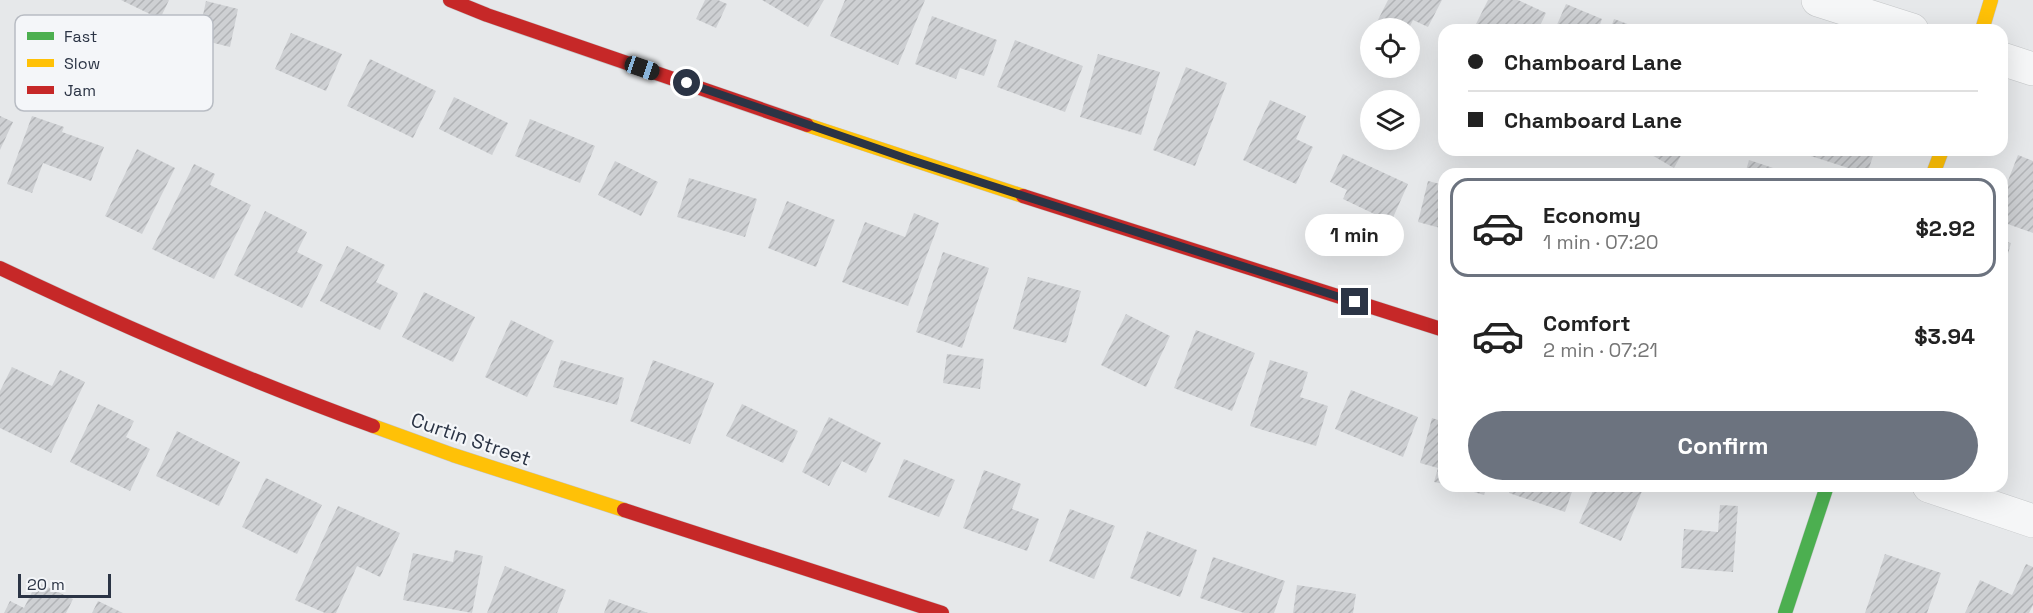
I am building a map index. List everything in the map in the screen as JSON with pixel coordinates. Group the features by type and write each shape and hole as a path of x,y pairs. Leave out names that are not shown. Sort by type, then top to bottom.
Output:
{"street":[{"path":"450,0 487,15 908,159 1438,328"},
{"path":"1818,0 1893,24"},
{"path":"1984,24 1991,0"},
{"path":"2008,61 2033,69"},
{"name":"Curtin Street","path":"0,268 80,306 307,402 453,455 942,613"},
{"path":"1785,613 1825,492"},
{"path":"1947,492 2033,521"}],"building":[{"path":"121,0 169,0 162,15 152,15"},
{"path":"705,0 718,0 727,4 716,28 696,19"},
{"path":"762,0 824,0 808,27"},
{"path":"845,0 925,0 898,65 830,36"},
{"path":"1388,0 1442,0 1428,27 1420,23 1420,18 1379,18"},
{"path":"1488,0 1518,0 1546,13 1541,24 1476,24"},
{"path":"206,1 238,9 230,47 213,43 213,15 203,15"},
{"path":"1566,4 1602,19 1600,24 1557,24"},
{"path":"932,16 997,40 984,76 960,68 956,79 915,64"},
{"path":"1614,19 1628,24 1612,24"},
{"path":"291,33 342,54 326,91 275,69"},
{"path":"1015,40 1083,66 1065,112 997,87"},
{"path":"1098,54 1160,72 1141,135 1080,117"},
{"path":"370,59 436,91 413,138 347,106"},
{"path":"1186,67 1227,83 1195,166 1153,150"},
{"path":"454,97 508,123 492,155 439,129"},
{"path":"1270,100 1306,116 1296,139 1313,147 1296,184 1243,160"},
{"path":"0,116 13,122 0,150"},
{"path":"32,116 64,127 62,132 104,147 91,181 43,163 32,193 7,184"},
{"path":"530,119 595,146 580,183 515,156"},
{"path":"137,149 175,168 142,234 105,216"},
{"path":"1343,154 1408,184 1391,222 1343,199 1347,190 1330,182"},
{"path":"2018,155 2033,161 2033,233 2008,224 2008,181"},
{"path":"1653,156 1681,156 1674,168"},
{"path":"1811,156 1873,156 1869,168 1848,168"},
{"path":"1749,160 1773,168 1747,168"},
{"path":"615,161 658,182 641,216 598,195"},
{"path":"194,164 215,174 210,185 251,205 214,279 152,249"},
{"path":"689,178 757,199 745,237 677,217"},
{"path":"1428,181 1438,184 1438,227 1418,222"},
{"path":"787,201 835,220 816,267 768,248"},
{"path":"265,211 307,232 297,252 323,265 302,308 234,275"},
{"path":"914,213 939,223 908,306 842,282 865,222 905,237"},
{"path":"347,246 385,265 376,282 398,293 380,330 320,301"},
{"path":"943,252 989,268 962,348 916,332"},
{"path":"1028,277 1081,291 1066,343 1013,329"},
{"path":"424,292 475,317 453,362 402,337"},
{"path":"1126,314 1170,336 1146,387 1101,365"},
{"path":"511,320 554,341 527,397 485,377"},
{"path":"1196,330 1255,353 1232,411 1174,388"},
{"path":"947,354 984,359 980,389 943,383"},
{"path":"561,360 624,378 617,405 553,387"},
{"path":"653,360 714,383 690,444 630,421"},
{"path":"1270,360 1308,372 1300,397 1328,406 1316,446 1250,426"},
{"path":"12,367 52,386 60,370 85,382 51,453 0,428 0,391"},
{"path":"1351,390 1418,417 1403,457 1335,429"},
{"path":"98,404 134,421 126,437 150,449 130,491 70,462"},
{"path":"742,404 798,431 783,463 726,436"},
{"path":"829,417 881,443 866,473 842,461 829,486 802,472"},
{"path":"1432,418 1438,420 1438,468 1420,463"},
{"path":"177,431 240,462 219,506 156,476"},
{"path":"904,459 955,480 939,517 888,497"},
{"path":"1438,468 1438,483 1434,482"},
{"path":"984,470 1021,484 1012,509 1039,519 1027,551 963,528"},
{"path":"266,478 322,505 297,554 242,527"},
{"path":"1509,492 1572,492 1565,512"},
{"path":"1592,492 1642,492 1621,541 1579,523"},
{"path":"1720,505 1738,506 1733,572 1681,568 1684,529 1718,532"},
{"path":"338,506 400,533 380,577 357,566 336,613 325,613 295,600"},
{"path":"1070,509 1115,526 1094,579 1049,561"},
{"path":"1147,531 1197,550 1180,597 1130,578"},
{"path":"455,550 483,556 472,613 403,600 413,553 453,562"},
{"path":"1885,554 1941,573 1927,613 1865,613"},
{"path":"1213,557 1285,581 1274,613 1244,613 1200,598"},
{"path":"2026,564 2033,567 2033,605 2029,613 1965,613 1980,580 2012,595"},
{"path":"505,566 566,590 557,613 487,613"},
{"path":"37,582 73,599 66,613 4,613 10,601 24,608"},
{"path":"1297,585 1356,594 1353,613 1293,613"},
{"path":"609,599 648,613 604,613"},
{"path":"98,601 123,613 92,613"}],"traffic: fast":[{"path":"1785,613 1825,492"}],"traffic: slow":[{"path":"1984,24 1991,0"},
{"path":"807,125 1023,196"},
{"path":"1935,168 1940,156"},
{"path":"373,426 453,455 624,510"}],"traffic: jam":[{"path":"450,0 487,15 807,125"},
{"path":"1023,196 1438,328"},
{"path":"0,268 185,352 373,426"},
{"path":"624,510 942,613"}],"route":[{"path":"687,83 908,159 1355,302"}]}
